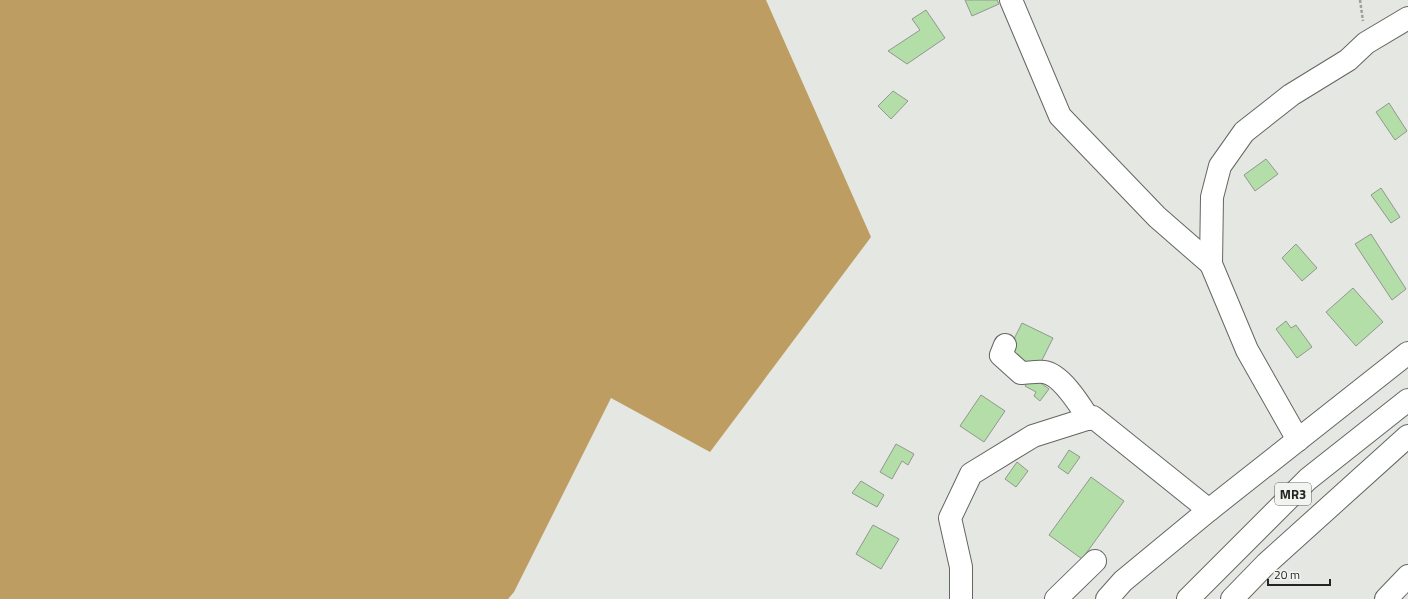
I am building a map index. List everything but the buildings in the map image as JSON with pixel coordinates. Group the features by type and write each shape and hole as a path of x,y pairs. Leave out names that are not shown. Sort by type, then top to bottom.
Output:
{"main road":[{"path":"1011,0 1060,116 1157,217 1211,264"},
{"path":"1298,440 1247,350 1211,264 1212,197 1220,166 1244,132 1291,95 1348,60 1366,43 1408,18"},
{"path":"1005,345 1001,355 1021,373 1043,372 1053,375 1074,396 1089,419"},
{"path":"1107,599 1124,581 1209,510 1408,353"},
{"name":"MR3","path":"1188,599 1308,479 1408,400"},
{"path":"961,599 961,567 950,518 971,474 1033,436 1093,417 1209,510"},
{"name":"MR3","path":"1232,599 1266,564 1408,436"},
{"path":"1056,599 1095,561"},
{"path":"1386,599 1408,576"}],"shaded area":[{"path":"0,0 766,0 871,237 710,452 611,398 514,592 508,599 0,599"}]}
